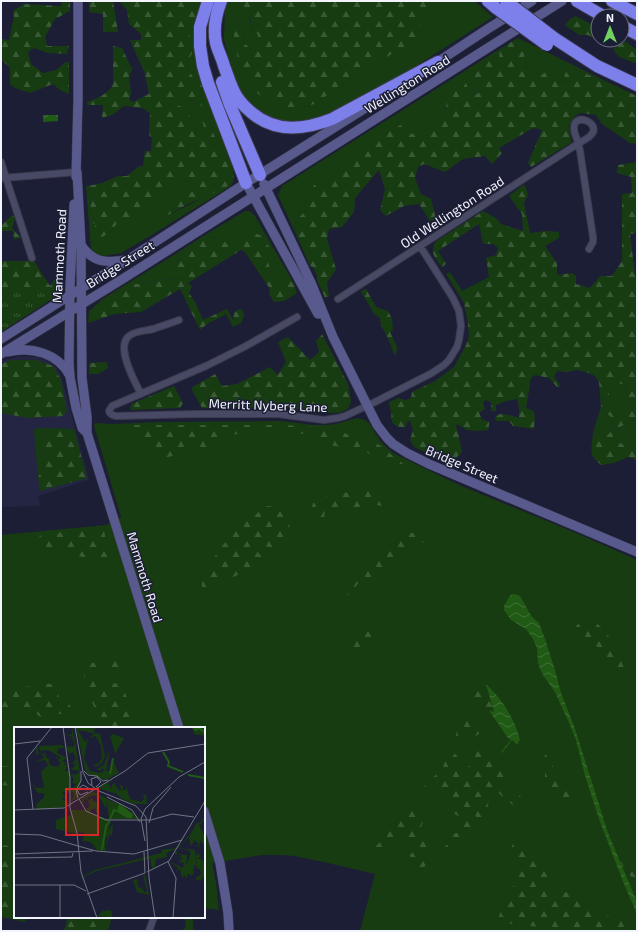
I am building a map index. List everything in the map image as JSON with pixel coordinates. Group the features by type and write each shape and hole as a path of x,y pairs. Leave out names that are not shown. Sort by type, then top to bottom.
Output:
{"highway":[{"path":"208,1 200,28 200,46 203,66 213,97 246,183"},
{"path":"221,1 216,22 216,42 219,71 230,105 260,175"},
{"path":"612,1 637,14"},
{"path":"578,2 590,9"},
{"path":"497,3 550,41 637,85"},
{"path":"216,42 230,84 237,98 247,109 262,120 276,126 289,128 317,125 332,119 438,62"}],"main road":[{"name":"Mammoth Road","path":"78,1 77,172 81,244 82,378 87,417 87,433 179,727"},
{"name":"Wellington Road","path":"260,175 532,1"},
{"name":"Wellington Road","path":"266,188 562,1"},
{"name":"Mammoth Road","path":"77,172 73,220 69,311 69,363 76,408 82,428 87,433"},
{"name":"Bridge Street","path":"1,339 260,175 312,285 333,337 354,381 377,425 387,438 407,453 460,478 637,552"},
{"name":"Bridge Street","path":"246,183 304,290 333,337"},
{"name":"Bridge Street","path":"1,354 266,188"},
{"path":"81,244 90,256 96,259 117,261 129,259"},
{"path":"70,296 82,304"},
{"path":"1,354 22,350 36,351 51,357 62,365 70,377"},
{"path":"205,814 220,863 227,905 229,931"}],"street":[{"name":"Old Wellington Road","path":"338,299 578,143 593,237 593,242 589,249"},
{"path":"1,162 3,177 32,258"},
{"path":"3,177 77,172"},
{"name":"Merritt Nyberg Lane","path":"141,394 112,406 109,411 110,413 112,415 120,416 278,414 324,420 338,418 368,406 412,384 438,369 449,360 457,347 461,326 456,304 453,298 420,246"},
{"path":"179,320 136,333 126,339 123,348 125,356 141,394 206,366 246,346 297,317"},
{"path":"149,931 154,918"}],"shaded area":[{"path":"19,356 38,357 56,367 61,376 89,480 38,496 40,506 1,507 1,361"}],"green space":[{"path":"62,1 70,1 70,11 55,19 45,37 47,46 69,46 67,54 48,53 34,48 28,52 31,64 43,73 56,70 66,62 69,62 69,94 60,90 53,84 30,93 15,88 10,84 10,68 2,60 1,51 1,39 9,40 14,16 13,11 24,4 61,6"},
{"path":"113,1 118,32 103,32 103,14 89,12 89,2"},
{"path":"119,1 203,1 193,24 185,27 189,32 192,54 189,58 187,68 195,80 203,86 201,95 202,107 194,101 181,97 175,104 187,109 192,122 195,124 196,139 203,139 205,131 202,120 208,119 220,150 226,154 232,163 234,179 225,188 188,204 163,218 163,213 171,202 200,188 191,182 181,180 130,224 119,221 106,235 95,239 95,224 93,223 88,186 102,183 118,176 127,176 138,167 143,166 145,151 151,151 152,138 149,135 150,113 142,108 124,106 112,115 102,118 103,105 87,105 87,102 106,93 113,84 113,46 122,48 132,69 129,77 131,94 129,100 133,102 149,94 145,74 130,40 141,40 141,34 129,24 127,10"},
{"path":"229,1 244,1 253,31 258,35 257,42 262,48 263,54 252,50 244,43 241,19 237,19 234,22 267,101 288,110 315,104 355,75 417,40 422,20 438,5 436,1 474,1 493,17 397,78 324,117 301,123 284,123 270,118 252,106 235,84 224,39 225,8"},
{"path":"244,1 436,1 438,5 422,20 417,40 355,75 315,104 288,110 267,101 255,91 238,59 234,39 234,22 237,19 241,19 244,43 252,50 263,53 262,48 257,42 258,35 253,31 250,18 243,13"},
{"path":"199,10 204,84 232,163 226,154 220,150 208,119 203,120 205,131 203,139 196,139 195,124 192,122 187,109 174,104 181,97 194,101 202,107 201,95 203,86 195,80 187,68 189,58 184,27"},
{"path":"576,16 590,24 590,36 579,35 565,25 570,19"},
{"path":"518,38 614,85 569,67 564,76 570,82 554,81 526,68 523,44"},
{"path":"518,38 523,44 526,68 541,75 549,70 554,81 569,82 564,76 569,67 637,96 637,144 630,143 602,124 596,115 581,113 575,116 569,125 572,142 531,167 528,163 542,130 533,128 499,148 502,153 492,164 485,156 463,159 445,172 424,164 418,167 415,178 421,194 431,199 436,219 430,221 419,204 404,206 386,216 380,210 385,189 379,170 355,198 354,212 342,227 329,229 327,239 336,269 327,283 329,296 325,298 313,267 310,266 295,232 296,220 305,212 306,197 314,185 330,181 338,172 348,169 351,158 392,128 401,125 407,135 426,130 447,109 444,95 450,82 459,78 466,83 471,95 479,93 477,81 468,69 474,65 499,59 500,49"},
{"path":"630,45 637,50 637,63 618,56 613,49 630,48"},
{"path":"500,49 500,59 474,65"},
{"path":"468,69 477,81 479,93 471,95 466,83 444,95 447,109 426,130 407,135 348,169 338,172 330,181 314,185 306,197 305,212 296,220 295,232 278,195 282,186"},
{"path":"637,162 637,233 630,234 637,283 637,420 636,419 620,427 615,439 628,446 630,443 634,443 635,450 637,451 637,460 628,457 614,463 601,465 594,458 591,449 593,432 596,430 601,434 609,434 613,425 610,416 604,412 601,407 599,382 595,376 576,370 568,372 557,371 554,377 561,386 557,387 549,378 535,375 531,378 526,408 533,411 535,416 534,429 513,426 509,421 496,421 495,417 500,414 519,418 517,399 496,405 496,411 491,411 491,402 485,400 483,403 485,409 479,413 482,419 489,422 488,430 467,430 457,424 456,426 462,452 454,460 447,462 414,447 410,440 413,430 410,421 407,421 406,427 399,427 395,425 391,418 389,402 398,398 405,400 411,398 412,392 435,381 454,367 469,337 468,324 464,303 446,274 450,272 462,291 489,277 486,258 496,255 498,248 493,244 483,244 479,224 438,251 446,264 442,267 433,253 435,242 483,211 496,218 501,224 523,231 522,214 509,196 524,184 528,194 524,203 530,233 547,231 559,232 559,238 545,246 557,263 557,275 572,273 576,276 576,284 590,288 600,276 612,276 622,261 622,194 632,193 631,177 617,173 618,165","holes":["616,383 626,385 623,395 630,404 623,415 615,417 614,407 603,397 609,395 609,392"]},
{"path":"234,179 231,186 121,253 104,256 94,254 91,249 86,186 88,186 93,223 95,224 95,238 109,233 119,221 181,180 191,182 201,188 171,202 163,218 230,184"},
{"path":"245,211 250,211 255,216 293,282 274,282 267,256 253,233 233,245 205,235"},
{"path":"13,215 15,219 12,228 21,238 14,239 13,231 1,231 1,226"},
{"path":"253,233 263,236 270,249 267,256 274,282 293,282 297,293 284,301 274,302 269,294 270,289 245,252 241,250 188,283 192,286 189,293 203,320 227,309 233,320 234,313 239,309 243,310 244,316 241,323 233,327 226,314 207,324 200,330 180,289 141,312 115,314 88,323 89,311 130,284 142,284 149,280 184,280 188,275 175,270 180,262 176,259 177,253 205,235 233,245"},
{"path":"177,253 176,259 180,262 178,265 188,275 184,280 149,280 142,284 130,284 89,311 104,298"},
{"path":"1,261 34,261 50,286 62,268 61,290 53,297 1,329"},
{"path":"1,289 61,293 1,332"},
{"path":"366,289 376,307 388,311 392,319 393,330 390,332 397,347 396,356 381,325 380,318 374,314 361,291"},
{"path":"322,334 348,384 351,401 348,409 339,413 312,412 290,408 272,407 202,408 191,388 215,374 222,386 237,384 270,367 278,375 286,362 278,342 288,337 310,360 319,352 316,341"},
{"path":"11,360 36,360 53,366 61,380 67,411 63,416 28,418 1,413 1,364"},
{"path":"107,362 108,368 98,374 89,374 89,363"},
{"path":"616,383 626,385 623,395 631,404 623,416 614,417 614,407 603,397 609,395 609,392"},
{"path":"174,386 183,403 180,408 130,410 131,404"},
{"path":"601,407 604,412 610,416 613,425 609,434 601,434 596,430 593,432"},
{"path":"357,418 365,420 369,423 381,442 393,453 459,485 581,535 637,560 637,931 360,931 375,874 295,856 282,855 262,855 212,863 219,910 205,908 205,727 14,727 14,856 1,852 1,535 106,525 121,517 94,426 95,423 279,421 312,425 336,424"},
{"path":"636,419 637,451 615,439 620,427"},
{"path":"122,425 285,425 332,428 357,440 369,439 381,446 399,461 409,465 384,462 366,452 314,442 309,435 286,431 245,432 220,438 220,444 156,460 148,442 135,429"},
{"path":"37,428 54,428 48,431 41,440 44,468 38,477 34,430"},
{"path":"54,428 74,429 87,478 40,491 38,477 44,468 41,440 48,431"},
{"path":"368,490 387,493 387,503 381,506 371,503 363,503 358,508 325,510 324,519 320,518 311,510 313,503 332,494"},
{"path":"266,506 278,507 289,518 290,538 276,548 263,546 257,551 262,557 263,563 210,588 202,588 202,580 207,568 222,546 240,527"},
{"path":"104,530 110,564 47,548 39,536 45,533"},
{"path":"416,532 424,536 424,542 407,547 388,571 360,581 348,596 345,587 347,578 380,557 392,544 407,534"},
{"path":"591,619 605,630 619,655 627,676 588,638 579,633 576,626 582,621"},
{"path":"377,630 377,638 371,645 364,649 362,661 357,660 352,649 352,645 367,632"},
{"path":"106,660 118,660 127,666 123,669 109,669 92,672 93,678 100,681 106,683 121,683 129,705 131,727 106,727 102,717 95,709 88,692 82,667 87,664"},
{"path":"63,682 57,689 59,698 69,704 75,714 55,714 49,720 39,716 30,707 20,709 11,706 1,713 1,690"},
{"path":"482,684 486,684 495,712 482,706 472,695 477,687"},
{"path":"468,720 483,730 474,736 456,736 458,721"},
{"path":"486,746 496,761 505,767 509,777 508,784 502,782 502,785 523,798 520,811 496,791 490,792 486,818 478,819 474,814 472,818 471,832 460,836 459,846 442,860 438,858 437,854 451,841 439,837 437,831 440,829 445,829 450,834 457,833 462,829 464,819 451,812 452,800 443,794 437,785 421,802 417,815 421,818 423,823 421,826 427,841 427,865 422,868 412,862 410,855 414,851 411,844 393,841 391,849 384,852 377,851 376,846 382,840 384,834 405,816 425,786 443,767 445,762 443,755 445,751 453,752 460,759 462,770 475,763 473,751"},
{"path":"546,754 575,805 568,805 558,790 550,787 545,778 545,764 543,759"},
{"path":"1,766 14,767 14,786 1,785"},
{"path":"513,843 534,852 540,866 555,878 550,892 576,894 606,916 630,922 637,927 637,931 559,931 546,927 500,922 499,916 506,899 519,876 510,852"},
{"path":"5,845 14,848 14,918 26,918 25,922 2,917 1,915 1,847"},
{"path":"621,858 637,873 637,880 633,879 621,863"},
{"path":"68,918 112,918 108,931 77,931 73,929 72,931 64,931"},
{"path":"185,918 193,918 193,931 181,931 186,927"}],"water":[{"path":"43,115 58,115 58,121 43,122"},
{"path":"515,594 520,596 532,617 539,623 608,833 637,902 637,915 599,819 584,772 576,740 555,692 540,669 537,648 526,629 511,620 504,610 504,606 508,599 511,595"},
{"path":"486,684 507,710 515,724 520,740 517,744 512,740 502,753 501,752 511,740 508,738 489,710 494,712"}]}
